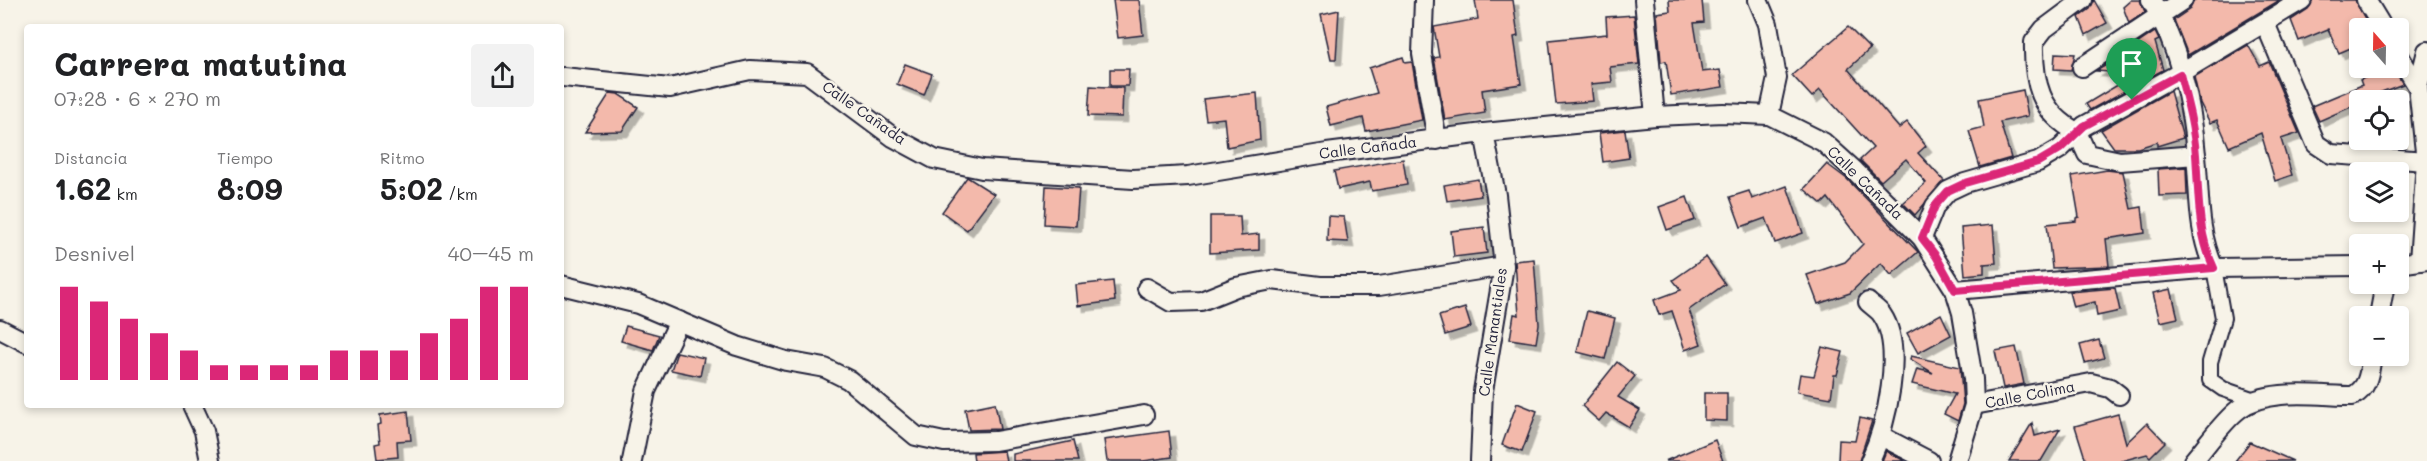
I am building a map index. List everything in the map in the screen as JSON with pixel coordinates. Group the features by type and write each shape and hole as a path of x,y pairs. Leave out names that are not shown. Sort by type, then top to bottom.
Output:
{"street":[{"path":"1424,0 1425,77 1437,140"},
{"path":"1644,0 1655,116"},
{"path":"1758,0 1768,24 1778,78 1769,115"},
{"path":"2083,0 2044,29 2034,42 2037,87 2050,113 2062,124 2077,132 2087,154 2120,160 2196,155"},
{"path":"2082,67 2155,8 2183,0"},
{"path":"1922,238 1935,206 1948,191 1965,183 2038,162 2060,149 2077,132 2180,74 2302,0"},
{"path":"2366,0 2378,18"},
{"path":"2155,8 2180,74 2191,117 2202,240 2214,268 2223,318 2210,362 2210,380 2223,389 2255,400"},
{"path":"2265,23 2316,144 2331,154 2426,161"},
{"path":"2423,261 2426,161 2418,87 2427,51"},
{"name":"Calle Cañada","path":"564,77 670,88 750,70 807,73 893,137 934,159 982,169 1133,179 1177,176 1327,153 1484,134 1655,116 1723,113 1769,115 1823,142 1922,238 1936,256 1955,290 1962,313 1973,379 1974,405 1957,461"},
{"path":"2409,72 2418,87"},
{"name":"Calle Manantiales","path":"1480,461 1483,392 1504,266 1496,195 1484,134"},
{"path":"1147,288 1171,302 1201,301 1236,287 1272,280 1320,286 1380,286 1504,266"},
{"path":"1955,290 2214,268 2349,266"},
{"path":"564,286 638,304 737,346 786,361 825,368 849,380 916,436 944,442 1021,438 1144,415"},
{"path":"1868,302 1882,314 1892,341 1891,381 1881,436 1870,461"},
{"path":"632,461 646,392 679,321"},
{"path":"0,329 24,341"},
{"path":"2193,461 2238,409 2255,400 2278,396 2353,396 2362,390 2368,381 2370,366"},
{"name":"Calle Colima","path":"1974,405 2091,383 2110,388 2119,395"},
{"path":"193,408 204,431 210,461"},
{"path":"1881,436 1929,461"}],"building":[{"path":"1113,0 1139,0 1143,35 1118,38"},
{"path":"1475,0 1513,0 1518,36 1514,37 1521,84 1482,90 1485,113 1445,120 1434,58 1439,57 1434,27 1478,19"},
{"path":"1669,0 1702,0 1704,22 1694,23 1702,72 1720,70 1723,87 1671,95 1666,61 1661,62 1657,13 1670,11"},
{"path":"2094,0 2107,23 2086,35 2079,17 2090,9"},
{"path":"2131,0 2140,0 2145,12 2129,23 2123,7"},
{"path":"2194,0 2280,0 2188,55 2174,20 2190,9"},
{"path":"2313,0 2355,0 2365,18 2349,18 2349,49 2339,53 2328,29 2299,41 2291,20 2308,9"},
{"path":"1339,10 1336,59 1331,59 1321,14"},
{"path":"1634,15 1639,64 1610,67 1612,82 1591,84 1593,101 1556,104 1549,40 1607,34 1606,17"},
{"path":"1848,27 1870,49 1848,69 1899,128 1907,122 1926,146 1918,153 1944,181 1915,215 1903,203 1926,183 1906,159 1881,181 1860,160 1873,148 1820,90 1812,97 1792,75"},
{"path":"2155,32 2159,40 2155,42 2163,70 2090,110 2086,104 2136,74 2096,71 2138,47 2137,44"},
{"path":"2248,45 2260,66 2269,62 2299,133 2281,139 2292,175 2275,181 2261,133 2229,147 2217,120 2210,123 2200,103 2194,77"},
{"path":"2055,53 2075,54 2071,70 2054,69"},
{"path":"1403,57 1405,63 1412,62 1422,120 1366,131 1363,118 1331,126 1326,107 1377,93 1369,68"},
{"path":"905,64 932,74 924,95 897,84"},
{"path":"1110,69 1129,69 1128,86 1110,86"},
{"path":"2399,78 2403,84 2387,90 2350,90 2362,85 2360,80"},
{"path":"1090,86 1123,88 1122,117 1088,116"},
{"path":"2023,90 2028,116 2000,122 2011,158 1980,167 1969,131 1984,127 1979,99"},
{"path":"2349,90 2349,108 2319,121 2312,106"},
{"path":"2170,91 2183,138 2157,146 2157,142 2138,148 2114,148 2101,130"},
{"path":"610,93 618,94 638,107 622,131 585,132"},
{"path":"1257,93 1260,140 1227,147 1224,118 1206,120 1203,99"},
{"path":"1625,130 1629,158 1603,162 1599,133"},
{"path":"1403,159 1407,185 1372,191 1370,182 1338,189 1334,171"},
{"path":"1827,164 1847,179 1918,252 1891,275 1881,263 1850,293 1818,304 1807,275 1845,262 1863,244 1828,198 1822,204 1804,189"},
{"path":"2186,167 2187,195 2159,196 2158,169"},
{"path":"2107,170 2123,172 2131,209 2142,207 2145,233 2106,239 2109,266 2052,268 2047,224 2076,221 2079,217 2072,176"},
{"path":"967,177 994,194 967,230 942,212"},
{"path":"1478,179 1481,196 1447,201 1444,185"},
{"path":"1046,186 1079,188 1076,226 1044,224"},
{"path":"1787,186 1803,233 1775,243 1766,218 1741,227 1730,197 1749,191 1752,199"},
{"path":"1687,197 1695,220 1667,230 1659,207"},
{"path":"1210,216 1240,216 1241,236 1259,234 1259,250 1210,253"},
{"path":"1328,216 1344,217 1348,242 1327,241"},
{"path":"1993,225 1996,263 1984,264 1984,273 1965,275 1961,228"},
{"path":"1484,227 1487,253 1454,257 1451,231"},
{"path":"1706,257 1725,284 1689,310 1701,344 1685,350 1672,311 1659,315 1654,300 1681,290 1673,280"},
{"path":"1534,259 1539,324 1536,343 1510,339 1514,314 1519,315 1515,261"},
{"path":"1113,281 1115,301 1078,306 1076,285"},
{"path":"2115,288 2120,311 2097,316 2095,302 2073,307 2069,292"},
{"path":"2171,289 2178,318 2160,322 2153,293"},
{"path":"1465,308 1471,327 1445,335 1439,316"},
{"path":"1587,311 1615,318 1605,359 1577,352"},
{"path":"1941,314 1951,335 1918,353 1907,333"},
{"path":"626,326 659,335 653,350 621,341"},
{"path":"2099,340 2104,358 2085,363 2080,345"},
{"path":"1822,347 1843,352 1837,375 1834,375 1831,398 1797,392 1800,374 1814,376"},
{"path":"2016,347 2024,384 2003,388 1995,351"},
{"path":"677,352 704,358 700,376 671,370"},
{"path":"1911,356 1960,367 1963,404 1958,421 1944,414 1955,394 1912,384 1917,369 1933,373 1910,359"},
{"path":"1617,362 1635,376 1618,397 1640,410 1629,427 1606,413 1599,421 1582,406"},
{"path":"1704,393 1727,393 1727,421 1704,420"},
{"path":"995,403 1000,429 969,430 965,409"},
{"path":"1517,403 1537,411 1522,452 1502,445"},
{"path":"408,411 411,440 397,441 398,457 377,459 375,444 380,443 378,425 381,424 380,415"},
{"path":"2118,414 2126,443 2147,423 2165,442 2150,457 2147,454 2121,461 2086,461 2075,426"},
{"path":"1860,418 1872,421 1859,461 1838,461 1839,440 1855,441"},
{"path":"2032,423 2035,436 2060,429 2041,461 2009,461"},
{"path":"1169,431 1172,457 1143,461 1107,461 1104,440"},
{"path":"1715,440 1723,461 1665,461"},
{"path":"1073,441 1078,461 1013,461 1013,454"},
{"path":"2250,442 2293,461 2235,461"},
{"path":"1004,451 1006,461 974,461 973,453"},
{"path":"1886,451 1905,461 1882,461"}],"route":[{"path":"2180,74 2191,117 2202,240 2214,268 1955,290 1936,256 1922,238 1935,206 1948,191 1965,183 2038,162 2060,149 2084,126 2132,100 2180,74"}]}
